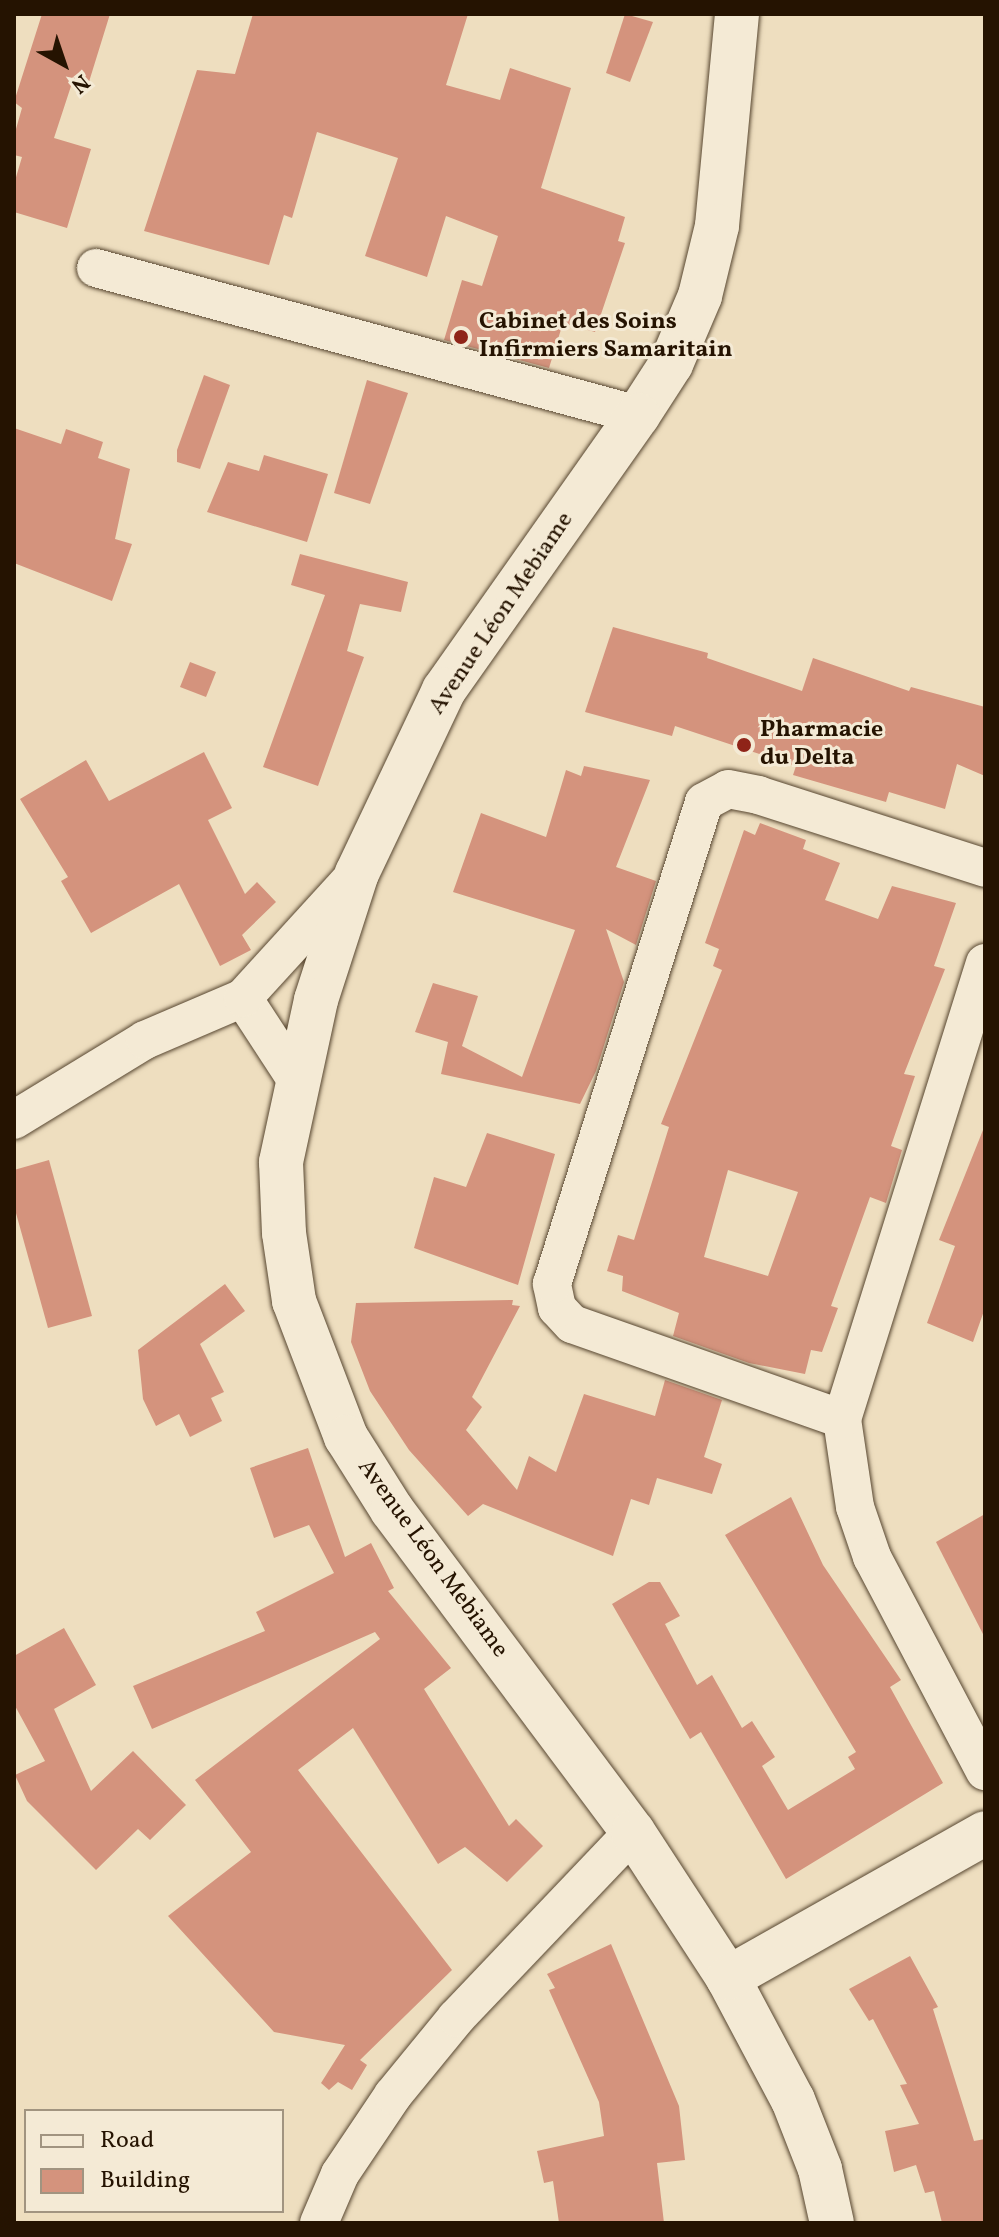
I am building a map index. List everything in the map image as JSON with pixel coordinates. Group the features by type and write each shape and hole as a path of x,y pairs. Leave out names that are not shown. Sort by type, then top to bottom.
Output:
{"street":[{"name":"Avenue Léon Mebiame","path":"737,14 714,240 694,310 671,364 638,415 444,690 357,873 316,1000 281,1162 284,1233 294,1301 346,1437 392,1510 633,1832 728,1978 793,2100 820,2169 832,2223"},
{"path":"96,268 638,415"},
{"path":"842,1419 572,1324 557,1308 552,1284 704,802 728,789 758,795 985,868"},
{"path":"14,1120 145,1040 243,998 357,873"},
{"path":"985,963 842,1419 855,1507 872,1557 985,1771"},
{"path":"243,998 299,1084"},
{"path":"319,2223 340,2174 393,2095 456,2018 633,1832"},
{"path":"728,1978 985,1833"}],"building":[{"path":"42,14 110,14 88,85 73,80 54,138 91,149 67,228 14,212 14,184 22,157 14,155 14,136 22,108 14,102"},
{"path":"253,14 468,14 446,85 500,100 510,68 571,88 541,188 625,217 618,241 625,243 595,332 563,323 549,368 444,340 462,280 482,286 498,236 446,216 427,277 365,256 398,158 317,132 292,218 284,215 269,265 144,231 197,70 235,74"},
{"path":"625,14 653,22 630,82 606,73"},
{"path":"204,375 230,385 200,469 177,462 177,450"},
{"path":"367,380 408,393 370,504 334,493"},
{"path":"14,428 61,444 66,429 103,442 98,458 130,469 115,539 132,544 112,601 14,563"},
{"path":"264,455 328,474 307,542 207,512 228,462 259,471"},
{"path":"300,554 408,582 401,612 360,604 347,651 364,657 318,786 263,767 325,595 291,585"},
{"path":"613,627 708,653 707,658 802,691 813,658 909,691 911,687 985,707 985,776 957,764 945,809 889,792 886,802 793,775 796,766 675,726 672,736 585,712"},
{"path":"190,662 216,672 206,697 180,687"},
{"path":"204,752 232,808 208,820 245,894 257,882 276,902 242,935 251,950 220,966 179,884 91,933 61,881 68,877 20,799 86,760 109,801"},
{"path":"584,766 650,780 616,867 656,881 636,945 606,929 624,982 596,1071 580,1104 441,1074 448,1042 415,1032 433,983 478,996 462,1046 522,1077 575,930 453,892 481,813 546,837 566,770 581,776"},
{"path":"760,823 806,840 803,849 840,863 825,900 878,919 892,886 956,903 934,966 945,969 904,1074 915,1076 891,1146 902,1150 886,1203 870,1197 831,1306 838,1308 822,1352 811,1350 805,1374 749,1363 673,1336 679,1313 622,1291 623,1276 607,1271 618,1235 634,1240 669,1127 661,1124 722,970 713,966 719,949 705,943 744,830 755,835","holes":["728,1170 798,1192 768,1276 704,1257"]},
{"path":"983,1130 985,1308 973,1342 927,1323 955,1246 939,1240"},
{"path":"487,1133 555,1154 518,1285 414,1248 434,1177 466,1187"},
{"path":"49,1160 92,1316 48,1328 14,1206 14,1170"},
{"path":"225,1284 245,1311 200,1344 224,1392 211,1398 222,1421 190,1437 179,1414 156,1426 143,1399 138,1350"},
{"path":"513,1300 512,1305 520,1306 472,1397 482,1407 466,1430 517,1490 529,1456 556,1472 584,1394 655,1416 665,1380 722,1400 704,1457 722,1464 712,1494 657,1478 649,1505 631,1499 613,1556 483,1504 468,1516 409,1450 370,1391 351,1342 356,1303"},
{"path":"308,1448 345,1557 371,1543 394,1588 388,1591 451,1668 424,1689 509,1826 516,1819 543,1846 507,1882 465,1847 438,1864 353,1728 298,1770 452,1970 360,2060 367,2065 352,2090 338,2082 329,2090 321,2083 345,2045 274,2032 168,1916 251,1852 195,1780 380,1639 375,1632 152,1729 133,1686 265,1631 256,1612 334,1573 309,1525 274,1538 250,1468"},
{"path":"791,1497 823,1565 901,1680 890,1687 943,1783 786,1879 701,1732 690,1739 612,1604 649,1582 660,1582 680,1616 665,1624 697,1685 712,1675 742,1728 752,1721 775,1757 762,1766 788,1810 855,1769 848,1757 856,1752 725,1535"},
{"path":"985,1514 985,1638 936,1542"},
{"path":"64,1628 96,1685 54,1709 91,1791 133,1751 186,1805 150,1840 138,1829 96,1870 27,1801 15,1775 45,1761 14,1704 14,1656"},
{"path":"611,1944 679,2106 685,2160 657,2163 664,2223 559,2223 553,2181 544,2183 537,2151 604,2136 599,2102 549,1990 555,1988 547,1974"},
{"path":"910,1956 938,2007 933,2009 974,2141 985,2139 985,2223 942,2223 934,2191 925,2193 916,2165 894,2172 885,2131 919,2124 900,2085 907,2084 873,2019 869,2021 849,1989"}],"place":[{"name":"Cabinet des Soins Infirmiers Samaritain","path":"461,337"},
{"name":"Pharmacie du Delta","path":"744,745"}]}
